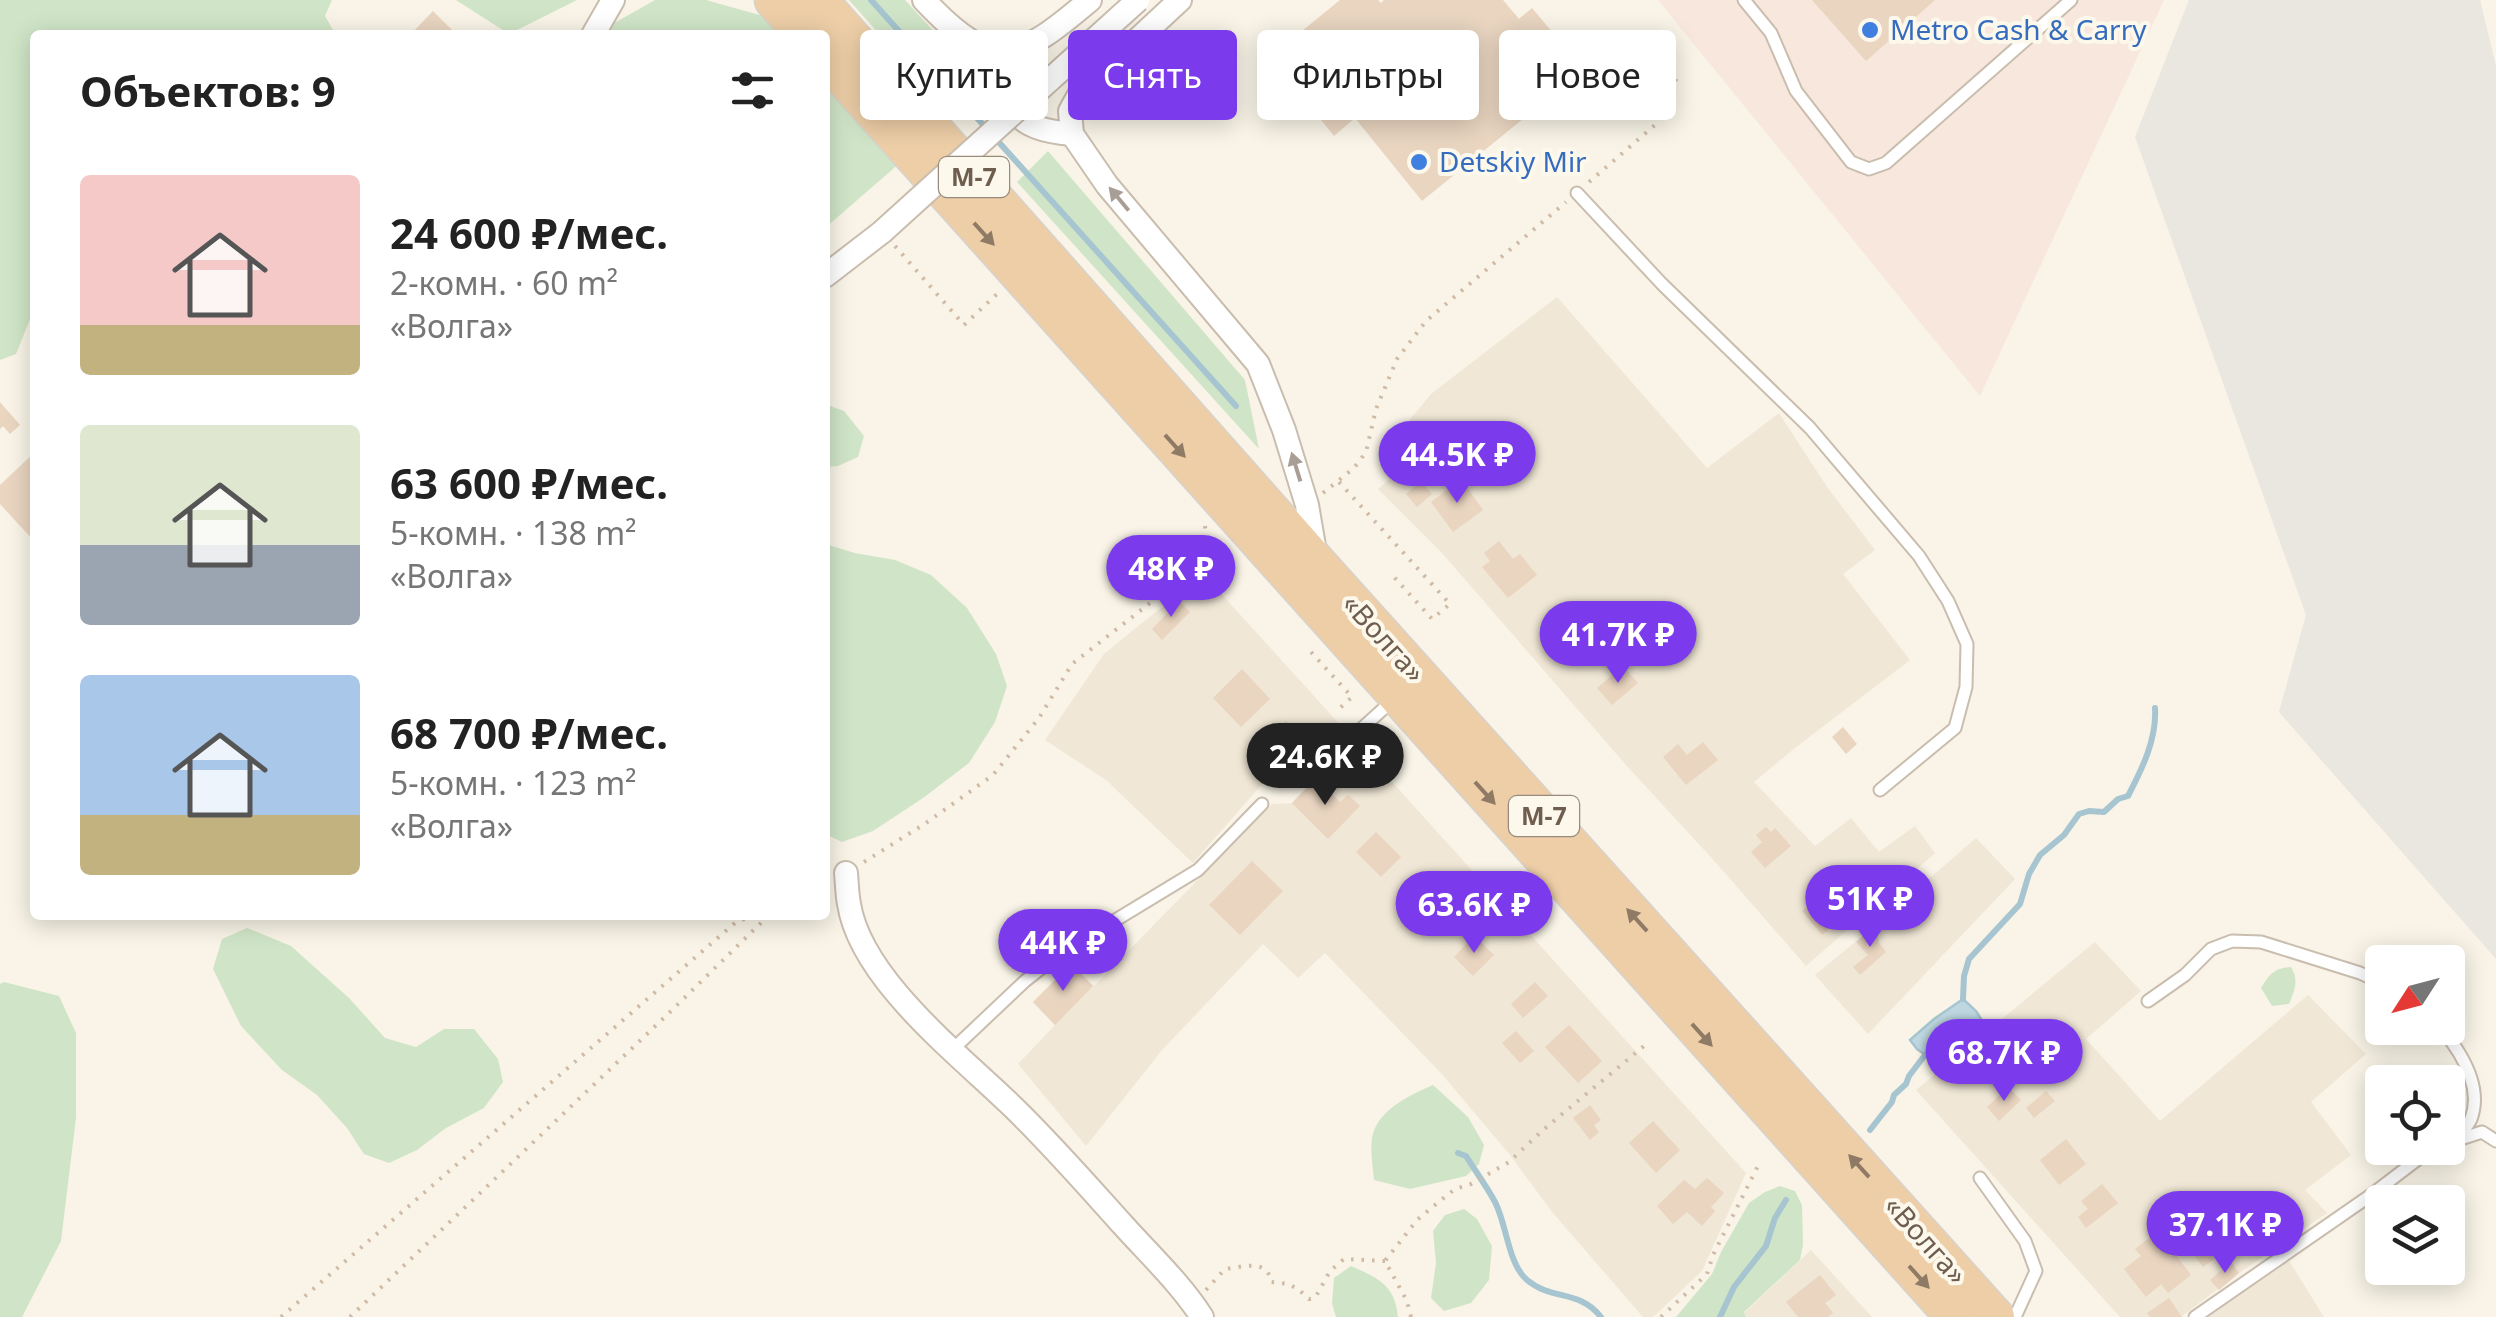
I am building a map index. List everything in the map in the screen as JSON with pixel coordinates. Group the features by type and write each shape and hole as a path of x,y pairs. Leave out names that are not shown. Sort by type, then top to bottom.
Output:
{"highway":[{"name":"«Волга»","path":"818,0 1316,562 1995,1317"},
{"path":"770,2 800,30"},
{"name":"«Волга»","path":"830,63 1955,1317"}],"street":[{"path":"603,18 634,0"},
{"path":"924,0 954,30"},
{"path":"1048,35 1090,0"},
{"path":"830,273 885,236 1138,0"},
{"path":"1180,0 1080,93 1070,111 1072,134 1107,185 1258,364 1308,505 1316,562"},
{"path":"1024,120 1046,132 1072,134"},
{"path":"846,873 849,906 862,941 881,974 934,1034 1014,1108 1186,1293 1198,1311"}],"lane":[{"path":"1744,0 1771,33 1796,91 1852,162 1870,169 1886,162 2071,0"},
{"path":"1577,193 1662,284 1810,428 1919,556 1948,601 1967,644 1966,688 1954,728 1880,790"},
{"path":"1359,731 1398,696"},
{"path":"952,1050 1025,981 1058,956 1198,870 1262,804"},
{"path":"2148,1001 2210,950 2232,942 2261,942 2365,974"},
{"path":"2465,1065 2476,1096 2465,1127"},
{"path":"2465,1137 2482,1132 2496,1141"},
{"path":"2195,1317 2410,1165"},
{"path":"1980,1178 2025,1240 2036,1271 2015,1317"}],"path":[{"path":"1308,505 1354,468 1366,452 1376,409 1397,359 1426,321 1654,125 1671,103 1677,73"},
{"path":"885,236 964,325"},
{"path":"1338,481 1450,604 1432,619 1394,576"},
{"path":"846,873 926,823 993,774 1039,718 1072,664 1249,529"},
{"path":"1311,652 1352,698 1339,709"},
{"path":"282,1317 742,920"},
{"path":"350,1317 764,920"},
{"path":"1385,1262 1434,1204 1509,1162 1644,1046"},
{"path":"1662,1317 1707,1274 1759,1164"},
{"path":"1198,1311 1224,1269 1266,1269 1271,1282 1288,1284 1309,1299 1315,1298 1330,1271 1344,1259 1385,1262"},
{"path":"1385,1262 1407,1301 1411,1317"}],"shaded area":[{"path":"1658,0 2164,0 1980,396"},
{"path":"2189,0 2480,0 2496,66 2496,959 2279,712 2306,615 2135,137"},
{"path":"1557,297 1707,468 1779,413 1827,487 1875,550 1843,574 1910,660 1754,782 1815,846 1851,818 1879,852 1915,826 1935,853 1806,966 1442,553 1378,489 1421,451 1403,428 1431,394"},
{"path":"1205,576 1343,728 1308,763 1278,766 1193,863 1106,780 1045,740 1104,654"},
{"path":"1354,740 1746,1173 1702,1271 1653,1317 1643,1317 1440,1072 1325,953 1298,978 1263,944 1162,1050 1086,1146 1018,1064 1055,1025 1033,1002 1071,964 1094,986 1272,804 1292,803"},
{"path":"1976,838 2015,879 1868,1034 1815,975"},
{"path":"2095,942 2141,991 2086,1039 2160,1121 2308,995 2366,1054 2311,1102 2351,1155 2305,1190 2327,1213 2181,1317 2120,1317 1916,1090"},
{"path":"1811,1250 1872,1317 1746,1317 1744,1313"},
{"path":"2289,1261 2324,1317 2208,1317"}],"green space":[{"path":"0,0 332,0 325,16 333,30 30,30 30,319 16,354 0,360"},
{"path":"456,0 577,0 517,30 503,30"},
{"path":"655,0 706,0 770,18 781,30 607,30"},
{"path":"849,0 905,0 933,30 876,30"},
{"path":"830,84 901,162 830,224"},
{"path":"1048,151 1245,380 1259,449 1017,182"},
{"path":"830,406 844,411 864,436 858,457 830,467"},
{"path":"830,546 895,560 931,575 967,608 996,654 1007,686 995,722 969,763 873,831 842,842 830,836"},
{"path":"247,928 291,946 349,998 385,1038 416,1047 444,1029 474,1029 498,1059 503,1082 484,1108 446,1128 417,1150 389,1163 364,1154 317,1095 282,1070 241,1026 213,969 222,939"},
{"path":"2291,967 2295,985 2289,1004 2272,1006 2261,988 2273,973"},
{"path":"0,984 59,996 76,1033 76,1118 61,1241 22,1317 0,1317"},
{"path":"1433,1085 1468,1117 1484,1145 1479,1164 1466,1176 1410,1189 1374,1180 1371,1143 1380,1119 1396,1105"},
{"path":"1780,1186 1795,1191 1802,1205 1800,1260 1744,1312 1746,1317 1676,1317 1712,1274 1749,1203"},
{"path":"1464,1209 1477,1219 1492,1246 1489,1280 1471,1303 1444,1311 1431,1298 1436,1263 1433,1231 1445,1215"},
{"path":"1351,1266 1384,1284 1393,1297 1398,1317 1336,1317 1332,1304 1334,1278"}],"water":[{"path":"1963,999 1983,1022 1947,1065 1941,1066 1910,1040"}],"building":[{"path":"1340,0 1503,0 1519,19 1532,8 1551,30 1499,30 1499,120 1522,120 1422,201 1357,120 1479,120 1479,30 1303,30"},
{"name":"Metro Cash & Carry","path":"1812,0 1935,0 1866,61"},
{"path":"433,11 452,30 415,30"},
{"path":"1321,120 1353,120 1334,136"},
{"path":"0,402 20,425 10,434 3,426 0,429"},
{"path":"1457,425 1472,446 1436,471 1421,450"},
{"path":"30,457 30,537 0,504 0,485"},
{"path":"1461,479 1483,510 1453,532 1431,502"},
{"path":"1421,481 1432,494 1417,507 1406,494"},
{"path":"1499,541 1513,559 1520,554 1537,575 1508,598 1482,567 1490,561 1484,553"},
{"path":"1179,601 1190,612 1162,640 1152,629"},
{"path":"1583,615 1600,635 1570,660 1545,630 1561,617 1569,626"},
{"path":"1623,666 1638,683 1612,705 1597,688"},
{"path":"1242,669 1270,699 1241,727 1213,698"},
{"path":"1286,721 1305,742 1279,766 1259,746"},
{"path":"1843,727 1857,744 1846,754 1832,737"},
{"path":"1703,742 1718,760 1686,785 1663,757 1678,744 1687,755"},
{"path":"1316,778 1340,802 1348,795 1360,806 1328,839 1292,803"},
{"path":"1766,827 1771,832 1775,828 1791,846 1765,868 1751,852 1762,842 1756,835"},
{"path":"1376,832 1401,857 1381,877 1356,852"},
{"path":"1252,861 1283,891 1240,935 1209,905"},
{"path":"1431,885 1452,909 1427,930 1406,906"},
{"path":"1830,889 1850,913 1822,935 1802,911"},
{"path":"1876,925 1879,943 1886,952 1860,975 1853,967 1868,955 1856,942"},
{"path":"1474,936 1494,955 1473,976 1454,957"},
{"path":"1071,964 1093,986 1055,1025 1033,1002"},
{"path":"1535,982 1548,996 1523,1018 1511,1004"},
{"path":"1569,1025 1602,1061 1578,1083 1545,1047"},
{"path":"1516,1031 1534,1051 1520,1063 1502,1043"},
{"path":"2008,1087 2021,1100 1999,1121 1987,1107"},
{"path":"2046,1091 2055,1101 2034,1118 2026,1108"},
{"path":"1590,1105 1601,1120 1594,1125 1599,1132 1590,1140 1573,1118"},
{"path":"1653,1121 1680,1150 1656,1173 1629,1143"},
{"path":"2066,1139 2086,1164 2059,1185 2040,1160"},
{"path":"1707,1178 1724,1193 1711,1207 1715,1211 1702,1226 1687,1212 1673,1224 1657,1206 1684,1180 1695,1189"},
{"path":"2102,1184 2118,1203 2086,1228 2078,1217 2088,1209 2081,1201"},
{"path":"2158,1231 2191,1275 2168,1293 2161,1284 2146,1297 2124,1269 2141,1256 2135,1249"},
{"path":"2196,1234 2214,1259 2203,1267 2184,1242"},
{"path":"2231,1262 2239,1273 2219,1290 2210,1280"},
{"path":"1820,1275 1836,1295 1825,1303 1833,1313 1828,1317 1798,1317 1786,1302"},
{"path":"2169,1298 2182,1317 2150,1317 2147,1313"}],"waterway":[{"path":"871,0 1236,406"},
{"path":"1963,999 1969,959 2020,904 2029,874 2040,855 2064,835 2079,814 2104,812 2118,799 2128,796 2151,742 2155,708"},
{"path":"1870,1130 1925,1055"},
{"path":"1458,1153 1466,1156 1495,1202 1512,1254 1527,1280 1546,1291 1584,1302 1601,1317"},
{"path":"1720,1317 1734,1287 1766,1246 1786,1200"}],"place":[{"name":"Metro Cash & Carry","path":"1870,30"},
{"name":"Detskiy Mir","path":"1419,162"}]}
